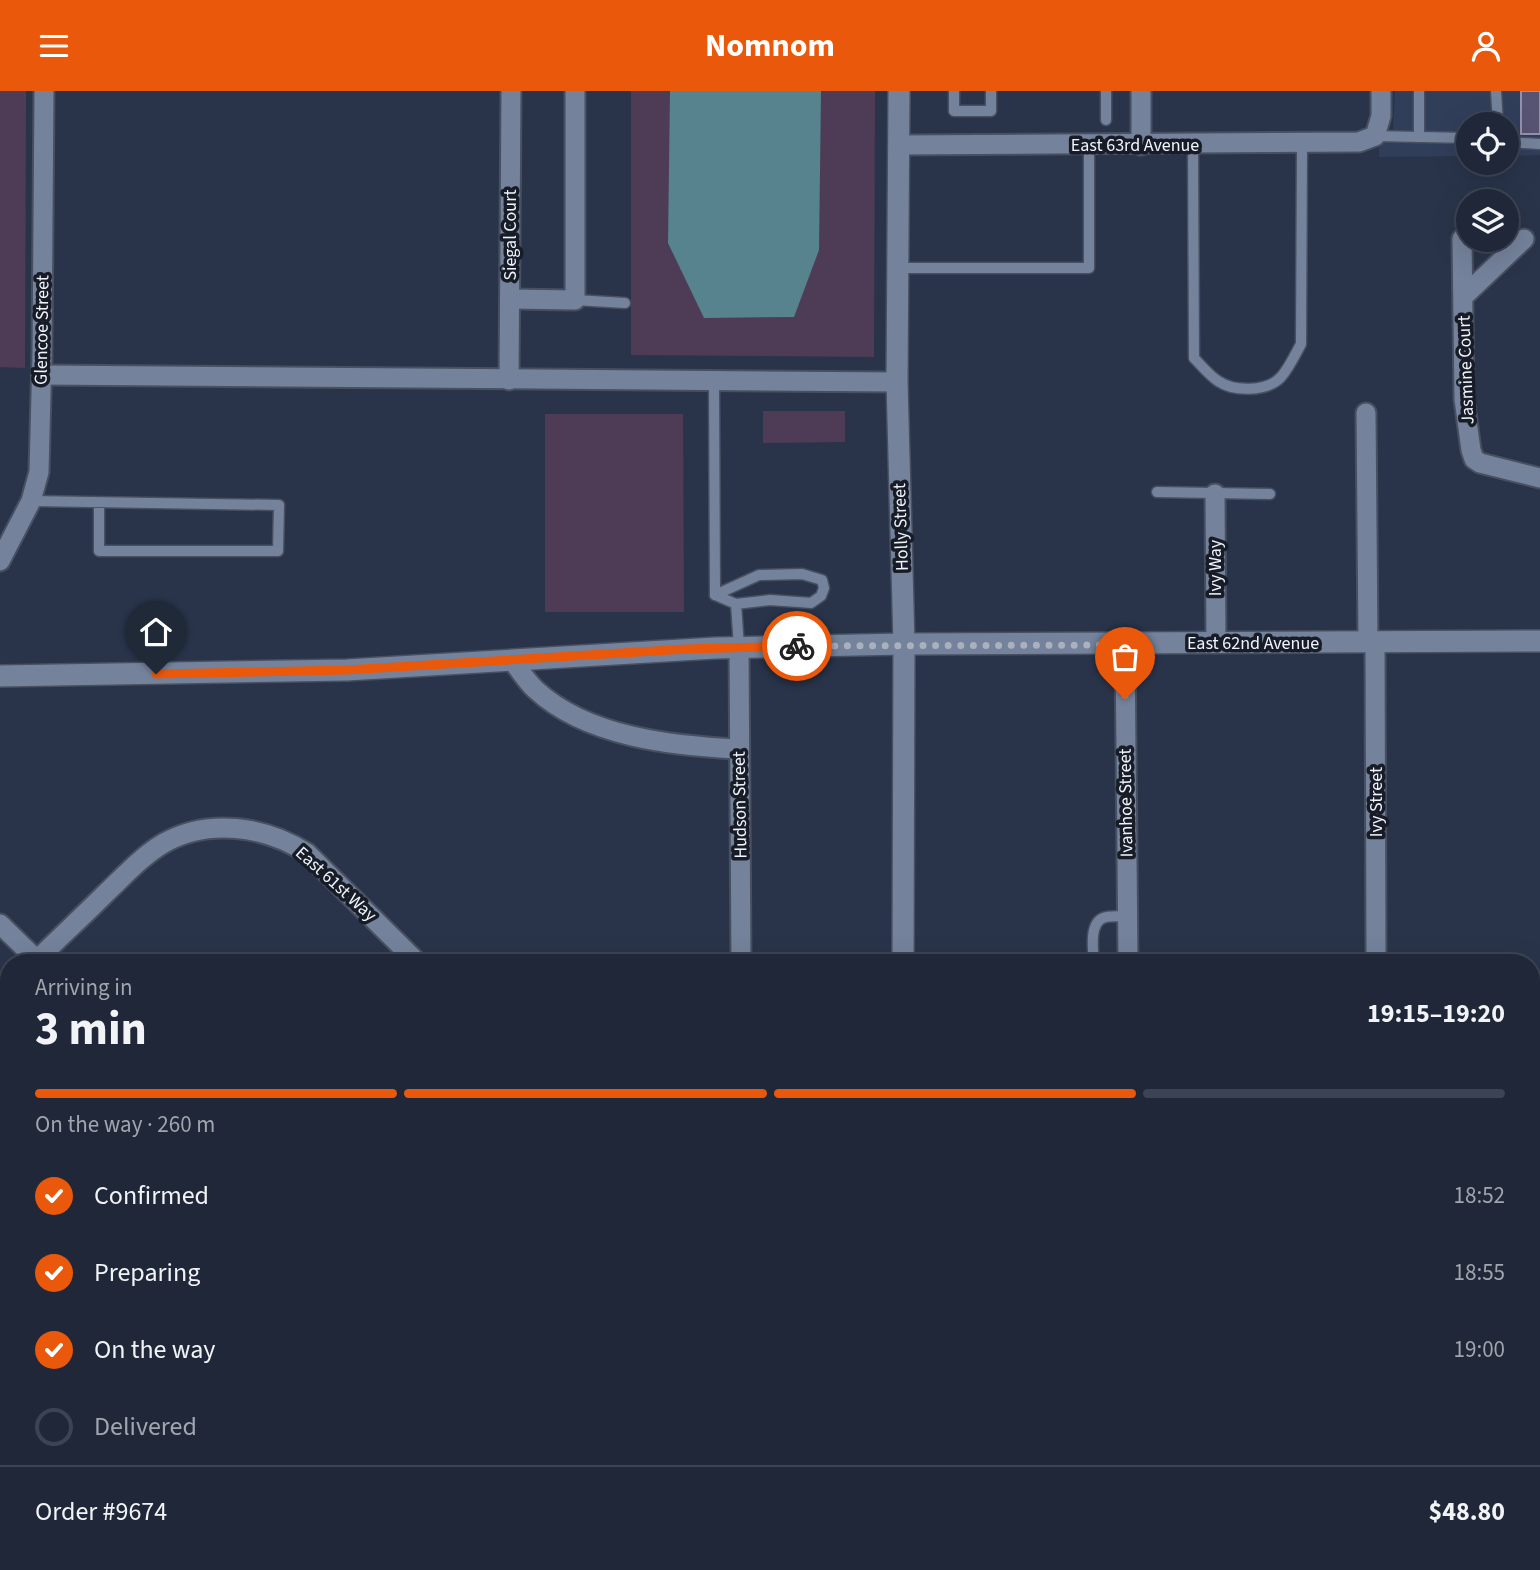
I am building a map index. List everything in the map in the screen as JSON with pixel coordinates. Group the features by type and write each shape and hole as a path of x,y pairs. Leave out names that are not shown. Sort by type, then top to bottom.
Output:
{"street":[{"name":"Glencoe Street","path":"0,561 31,501 39,472 44,91"},
{"name":"Siegal Court","path":"509,380 511,91"},
{"path":"510,299 576,300 575,91"},
{"name":"Holly Street","path":"899,91 897,382 904,644 903,954"},
{"path":"1141,91 1141,145"},
{"path":"1372,137 1381,116 1381,91"},
{"name":"East 63rd Avenue","path":"899,145 1193,145 1359,142 1372,137"},
{"name":"Jasmine Court","path":"1462,252 1464,399 1474,459 1480,463 1540,478"},
{"name":"Jasmine Court","path":"1464,296 1510,252"},
{"path":"42,376 897,382"},
{"name":"Ivy Street","path":"1366,413 1376,954"},
{"name":"Ivy Way","path":"1215,494 1216,643"},
{"name":"East 62nd Avenue","path":"0,676 347,670 739,647 1540,641"},
{"name":"Ivanhoe Street","path":"1125,645 1128,954"},
{"name":"Hudson Street","path":"739,647 741,954"},
{"path":"513,661 537,691 580,718 649,740 700,748 739,750"},
{"name":"East 61st Way","path":"46,954 139,861 163,844 191,832 231,828 256,831 286,841 307,853 409,954"},
{"path":"0,924 32,954"}],"lane":[{"path":"954,91 954,111 991,111 991,91"},
{"path":"1106,91 1106,120"},
{"path":"1419,91 1419,137"},
{"path":"1496,91 1497,112"},
{"path":"1372,137 1456,138"},
{"path":"1193,145 1194,358 1219,382 1238,388 1273,384 1284,373 1300,344 1302,143"},
{"path":"1519,143 1540,144"},
{"path":"898,268 1089,268 1089,145"},
{"path":"576,300 625,303"},
{"path":"714,381 715,595"},
{"path":"1157,492 1270,494"},
{"path":"31,501 279,505 278,551 99,551 99,503"},
{"path":"773,574 816,576 822,580 824,588 821,596 811,603 770,600 736,604 715,595 759,575 773,574"},
{"path":"736,604 739,647"},
{"path":"1094,954 1093,930 1097,922 1104,918 1128,916"}],"shaded area":[{"path":"0,91 26,91 25,368 0,367"},
{"path":"631,91 875,91 874,357 631,355"},
{"path":"670,91 821,91 819,250 794,317 704,318 668,243"},
{"path":"1395,91 1540,91 1540,155 1519,156 1519,112 1456,112 1456,156 1379,157 1379,147 1393,131"},
{"path":"763,411 845,411 845,442 763,443"},
{"path":"545,414 683,414 684,612 545,612"}],"building":[{"path":"1521,91 1540,91 1540,134 1521,134"}],"way so far":[{"path":"797,646 1125,645 1125,699"}],"route":[{"path":"156,674 347,670 687,649 797,646"}]}
